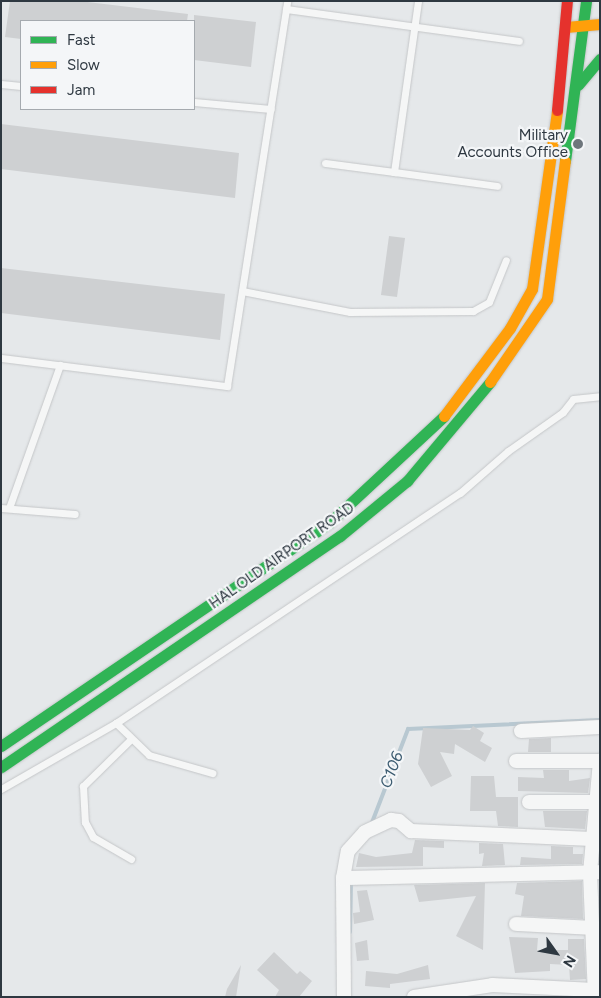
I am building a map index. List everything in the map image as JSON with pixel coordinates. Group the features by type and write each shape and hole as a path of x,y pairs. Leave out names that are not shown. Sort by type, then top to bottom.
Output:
{"main road":[{"name":"HAL OLD AIRPORT ROAD","path":"1,746 329,523 442,419 510,328 532,289 566,27 567,1"},
{"name":"HAL OLD AIRPORT ROAD","path":"1,767 340,536 408,480 456,427 525,337 547,299 578,85 586,1"},
{"path":"566,27 600,24"},
{"path":"578,85 600,59"}],"street":[{"path":"521,731 600,727"},
{"path":"414,997 523,984 595,993 595,873 592,840 600,760 516,761"},
{"path":"529,802 596,802"},
{"path":"344,997 343,878 348,851 365,832 390,820 399,821 411,831 592,840"},
{"path":"343,878 595,873"},
{"path":"516,924 595,936"}],"lane":[{"path":"394,172 418,1"},
{"path":"1,358 227,386 287,5 519,41"},
{"path":"1,84 20,86"},
{"path":"195,102 271,109"},
{"path":"325,162 497,186"},
{"path":"242,291 350,312 473,311 489,302 506,260"},
{"path":"60,365 5,508 75,514"},
{"path":"1,789 116,723 460,493 508,451 563,412 573,399 600,396"},
{"path":"590,397 600,401"},
{"path":"116,723 130,740 149,754 212,773"},
{"path":"130,740 83,786 85,822 93,837 131,859"}],"building":[{"path":"10,1 79,1 188,14 187,20 20,20 20,39 5,37"},
{"path":"194,15 256,22 251,67 195,60"},
{"path":"1,124 239,153 235,198 1,169"},
{"path":"389,236 405,238 397,297 381,295"},
{"path":"1,268 225,294 220,340 1,313"},
{"path":"473,726 484,733 480,741 492,748 485,762 455,744 454,754 440,752 452,776 431,787 418,764 423,728 470,730"},
{"path":"551,738 551,752 528,752 529,739"},
{"path":"543,770 569,770 569,781 590,778 588,793 518,791 518,777 544,778"},
{"path":"471,776 494,776 496,797 518,797 518,827 498,826 496,811 470,811"},
{"path":"543,811 587,811 585,829 545,827"},
{"path":"415,840 444,841 444,848 423,847 423,866 356,867 359,853 376,857 412,853"},
{"path":"479,843 503,844 505,865 482,866 484,853 479,854"},
{"path":"551,846 573,847 573,854 583,854 582,864 520,865 521,857 551,859"},
{"path":"582,881 583,919 521,916 524,896 515,894 517,883"},
{"path":"485,883 483,950 456,936 476,896 419,902 414,885"},
{"path":"367,890 374,920 354,924 353,913 360,912 357,891"},
{"path":"509,937 538,938 537,950 568,950 568,939 584,939 586,979 570,980 569,965 550,964 550,971 515,973"},
{"path":"367,940 369,960 357,961 355,943"},
{"path":"274,952 297,974 300,971 312,981 299,997 275,997 279,990 257,970"},
{"path":"241,965 236,997 225,997 227,989"},
{"path":"428,965 430,979 390,984 390,988 365,986 366,971 397,974"}],"waterway":[{"name":"C106","path":"371,825 408,729 600,720"},
{"name":"C106","path":"350,932 351,881"}],"traffic: fast":[{"path":"565,161 586,1"},
{"path":"578,85 600,59"},
{"path":"1,767 340,536 407,481 490,382"},
{"path":"1,746 329,523 444,416"}],"traffic: slow":[{"path":"566,27 600,24"},
{"path":"444,416 510,328 532,289 557,110"},
{"path":"490,382 547,299 565,161"}],"traffic: jam":[{"path":"557,110 567,1"}],"place":[{"name":"Military Accounts Office","path":"578,144"}]}
